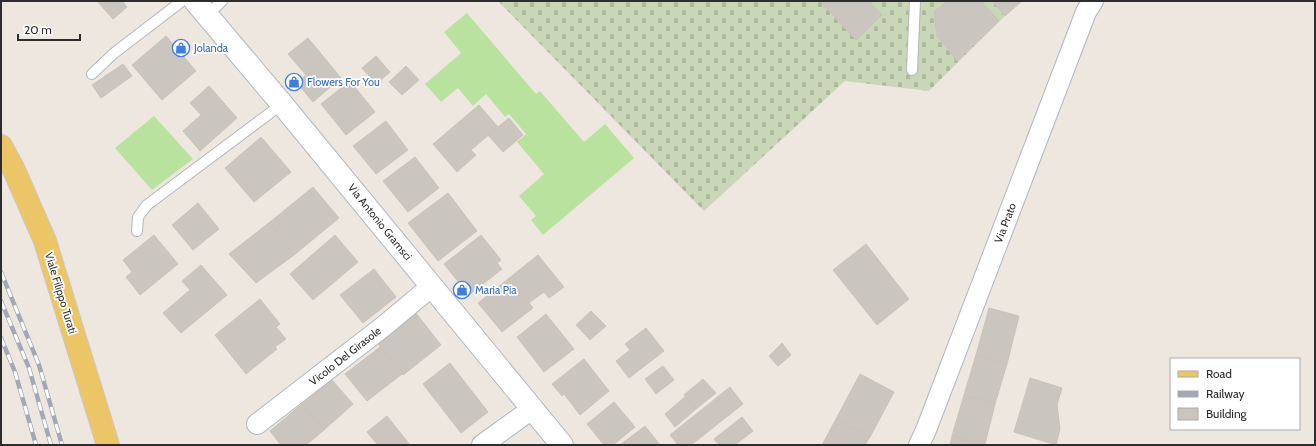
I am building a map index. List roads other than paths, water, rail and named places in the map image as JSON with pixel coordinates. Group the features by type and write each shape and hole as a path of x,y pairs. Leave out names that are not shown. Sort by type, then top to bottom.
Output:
{"main road":[{"name":"Viale Filippo Turati","path":"1,146 14,170 46,241 108,445"}],"street":[{"name":"Via Prato","path":"919,445 1083,20 1093,1"},
{"name":"Via Antonio Gramsci","path":"208,6 282,104 562,445"},
{"name":"Vicolo Del Girasole","path":"257,424 384,326 432,286"},
{"path":"482,445 532,409"}],"lane":[{"path":"92,74 113,54 182,1"},
{"path":"912,70 915,1"},
{"path":"137,231 138,217 147,205 282,104"}],"railway":[{"path":"1,272 39,365 62,445"},
{"path":"1,301 29,368 51,445"},
{"path":"1,338 15,372 36,445"}],"place":[{"name":"Jolanda","path":"181,48"},
{"name":"Flowers For You","path":"294,82"},
{"name":"Maria Pia","path":"462,290"}]}
